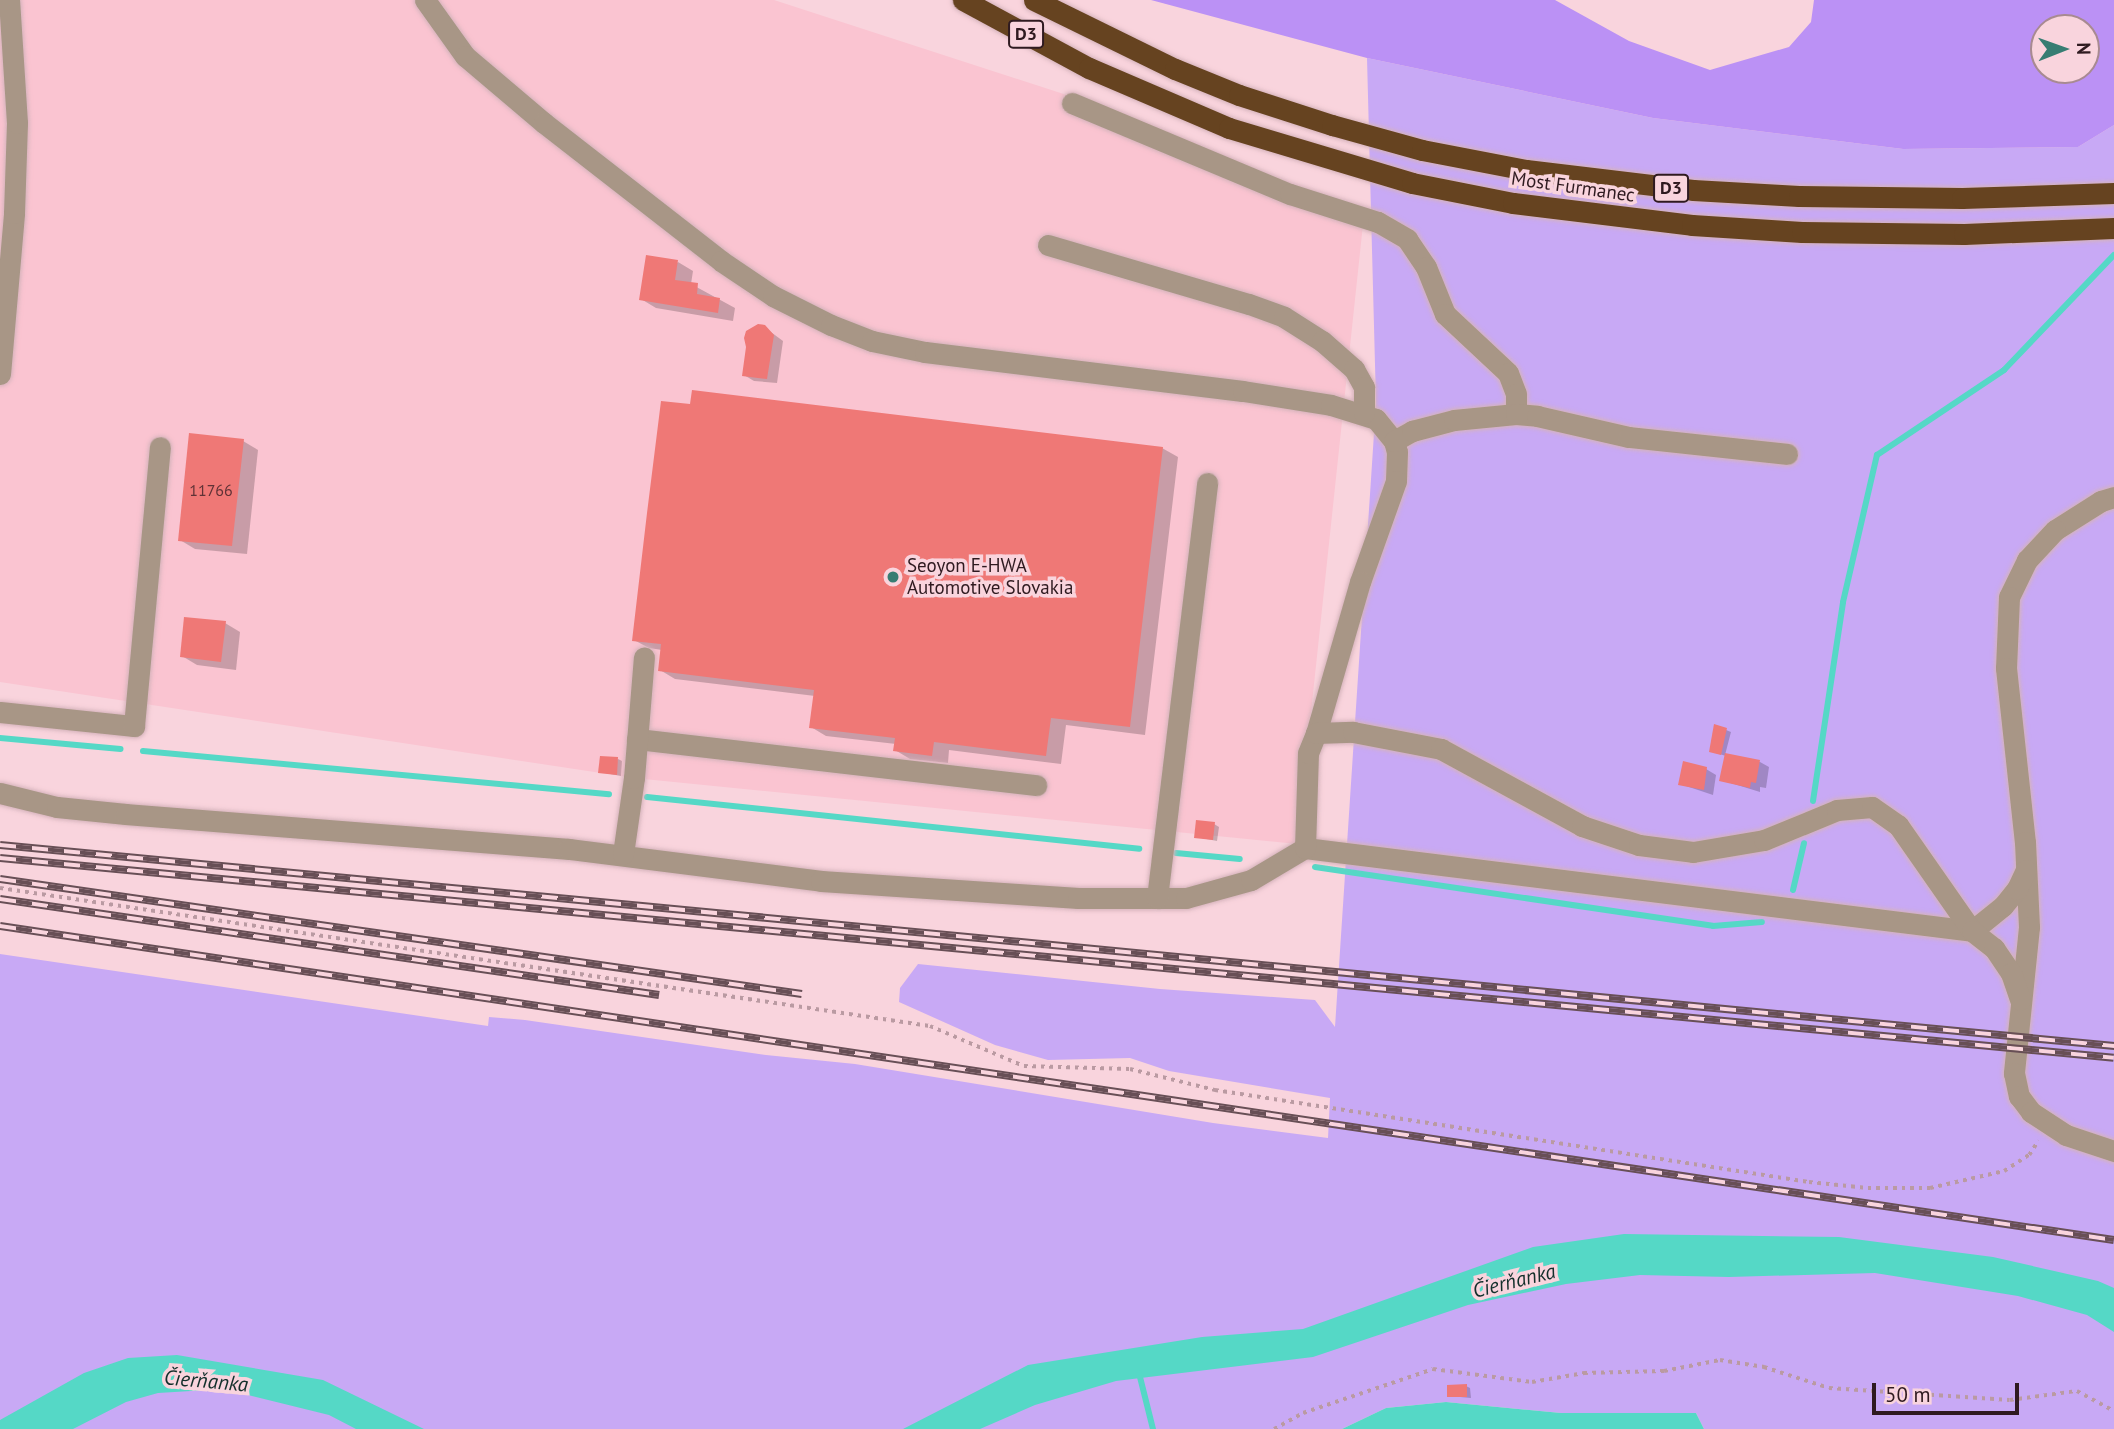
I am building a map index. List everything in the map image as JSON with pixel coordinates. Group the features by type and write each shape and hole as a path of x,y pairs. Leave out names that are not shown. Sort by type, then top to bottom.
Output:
{"highway":[{"name":"Most Furmanec","path":"964,0 1089,68 1229,128 1323,159 1412,183 1513,203 1692,225 1802,232 1964,234 2114,228"},
{"name":"Most Furmanec","path":"1034,0 1175,69 1239,95 1422,150 1526,170 1628,183 1799,196 1962,198 2114,193"}],"street":[{"path":"0,374 14,213 16,149 9,0"},
{"path":"425,0 465,56 544,123 721,261 773,296 831,326 872,341 925,352 1243,391 1364,413 1376,419 1394,440 1397,452 1396,481 1360,582 1317,733 1308,753 1305,848"},
{"path":"1072,103 1290,194 1378,222 1408,239 1426,267 1445,314 1508,373 1516,394 1516,414"},
{"path":"1048,245 1249,304 1284,317 1322,341 1353,369 1364,387 1364,413"},
{"path":"1394,440 1412,431 1454,419 1516,414 1537,416 1629,437 1787,454"},
{"path":"0,712 134,726 160,447"},
{"path":"1157,898 1207,483"},
{"path":"2114,497 2101,501 2056,530 2027,560 2009,597 2006,668 2029,927 2014,1073 2019,1096 2031,1112 2066,1135 2114,1151"},
{"path":"623,854 644,657"},
{"path":"1317,733 1353,732 1441,749 1582,827 1639,845 1693,852 1764,840 1837,810 1872,807 1898,825 1972,931 2000,956 2011,973 2020,999"},
{"path":"637,739 1036,785"},
{"path":"0,793 57,807 126,814 623,854 821,881 1078,898 1186,898 1251,880 1305,848 1972,931 2003,906 2017,889 2026,870"}],"path":[{"path":"0,888 930,1026 1024,1066 1130,1069 1215,1090 1809,1182 1868,1188 1930,1188 1974,1179 2004,1171 2029,1155 2048,1124"},
{"path":"1274,1429 1303,1413 1433,1369 1532,1382 1584,1373 1664,1371 1720,1360 1764,1367 1829,1388 2011,1400 2077,1391 2114,1411"}],"shaded area":[{"path":"0,0 774,0 1122,113 1364,215 1297,844 634,778 0,682"},
{"path":"1151,0 1555,0 1629,41 1710,70 1789,47 1811,22 1814,0 2114,0 2114,125 2078,147 1903,149 1653,118 1367,58"},
{"path":"1367,58 1653,118 1903,149 2078,147 2114,125 2114,1429 1704,1429 1696,1413 1561,1413 1446,1402 1386,1408 1342,1429 0,1429 0,954 488,1026 489,1017 525,1020 766,1055 855,1064 1213,1123 1328,1138 1330,1098 1169,1071 1130,1058 1048,1060 995,1045 899,1002 900,988 918,964 1160,989 1315,1000 1335,1027 1376,403"}],"water":[{"name":"Čierňanka","path":"1624,1234 1839,1237 1993,1257 2098,1281 2114,1288 2114,1332 2087,1315 2018,1296 1875,1273 1729,1277 1640,1275 1566,1284 1468,1305 1313,1357 1116,1381 1035,1405 980,1429 903,1429 1028,1365 1202,1337 1303,1329 1533,1247"},
{"name":"Čierňanka","path":"177,1355 323,1380 424,1429 356,1429 329,1415 224,1389 158,1393 126,1402 73,1429 0,1429 0,1420 84,1373 128,1358"},
{"path":"1446,1402 1561,1413 1696,1413 1704,1429 1342,1429 1386,1408"}],"building":[{"path":"646,255 678,260 675,280 698,283 697,294 720,298 718,313 639,300"},
{"path":"758,324 765,325 774,335 767,379 742,376 746,331"},
{"name":"Seoyon E-HWA Automotive Slovakia","path":"692,390 1163,447 1130,727 1051,718 1046,756 934,742 932,756 893,751 895,738 809,728 814,690 658,671 661,644 632,641 647,513 661,401 690,404"},
{"path":"189,433 244,439 232,546 178,541"},
{"path":"184,617 226,621 221,662 180,657"},
{"path":"1714,724 1727,728 1721,755 1709,752"},
{"path":"1725,753 1760,760 1756,783 1751,782 1750,788 1719,781"},
{"path":"600,756 618,757 617,775 598,773"},
{"path":"1683,761 1707,767 1704,790 1678,785"},
{"path":"1196,820 1215,822 1213,840 1194,838"},
{"path":"1467,1384 1467,1397 1447,1397 1447,1385"}],"waterway":[{"path":"1813,801 1843,602 1877,455 2004,370 2114,255"},
{"path":"0,738 121,749"},
{"path":"143,751 609,794"},
{"path":"647,797 1139,849"},
{"path":"1793,890 1804,843"},
{"path":"1176,853 1240,859"},
{"path":"1315,867 1713,926 1762,922"},
{"path":"1139,1373 1153,1429"}],"railway":[{"path":"0,845 2114,1046"},
{"path":"0,858 2114,1058"},
{"path":"0,879 802,994"},
{"path":"0,899 659,995"},
{"path":"0,926 2114,1240"}],"place":[{"name":"Seoyon E-HWA Automotive Slovakia","path":"893,577"}]}
